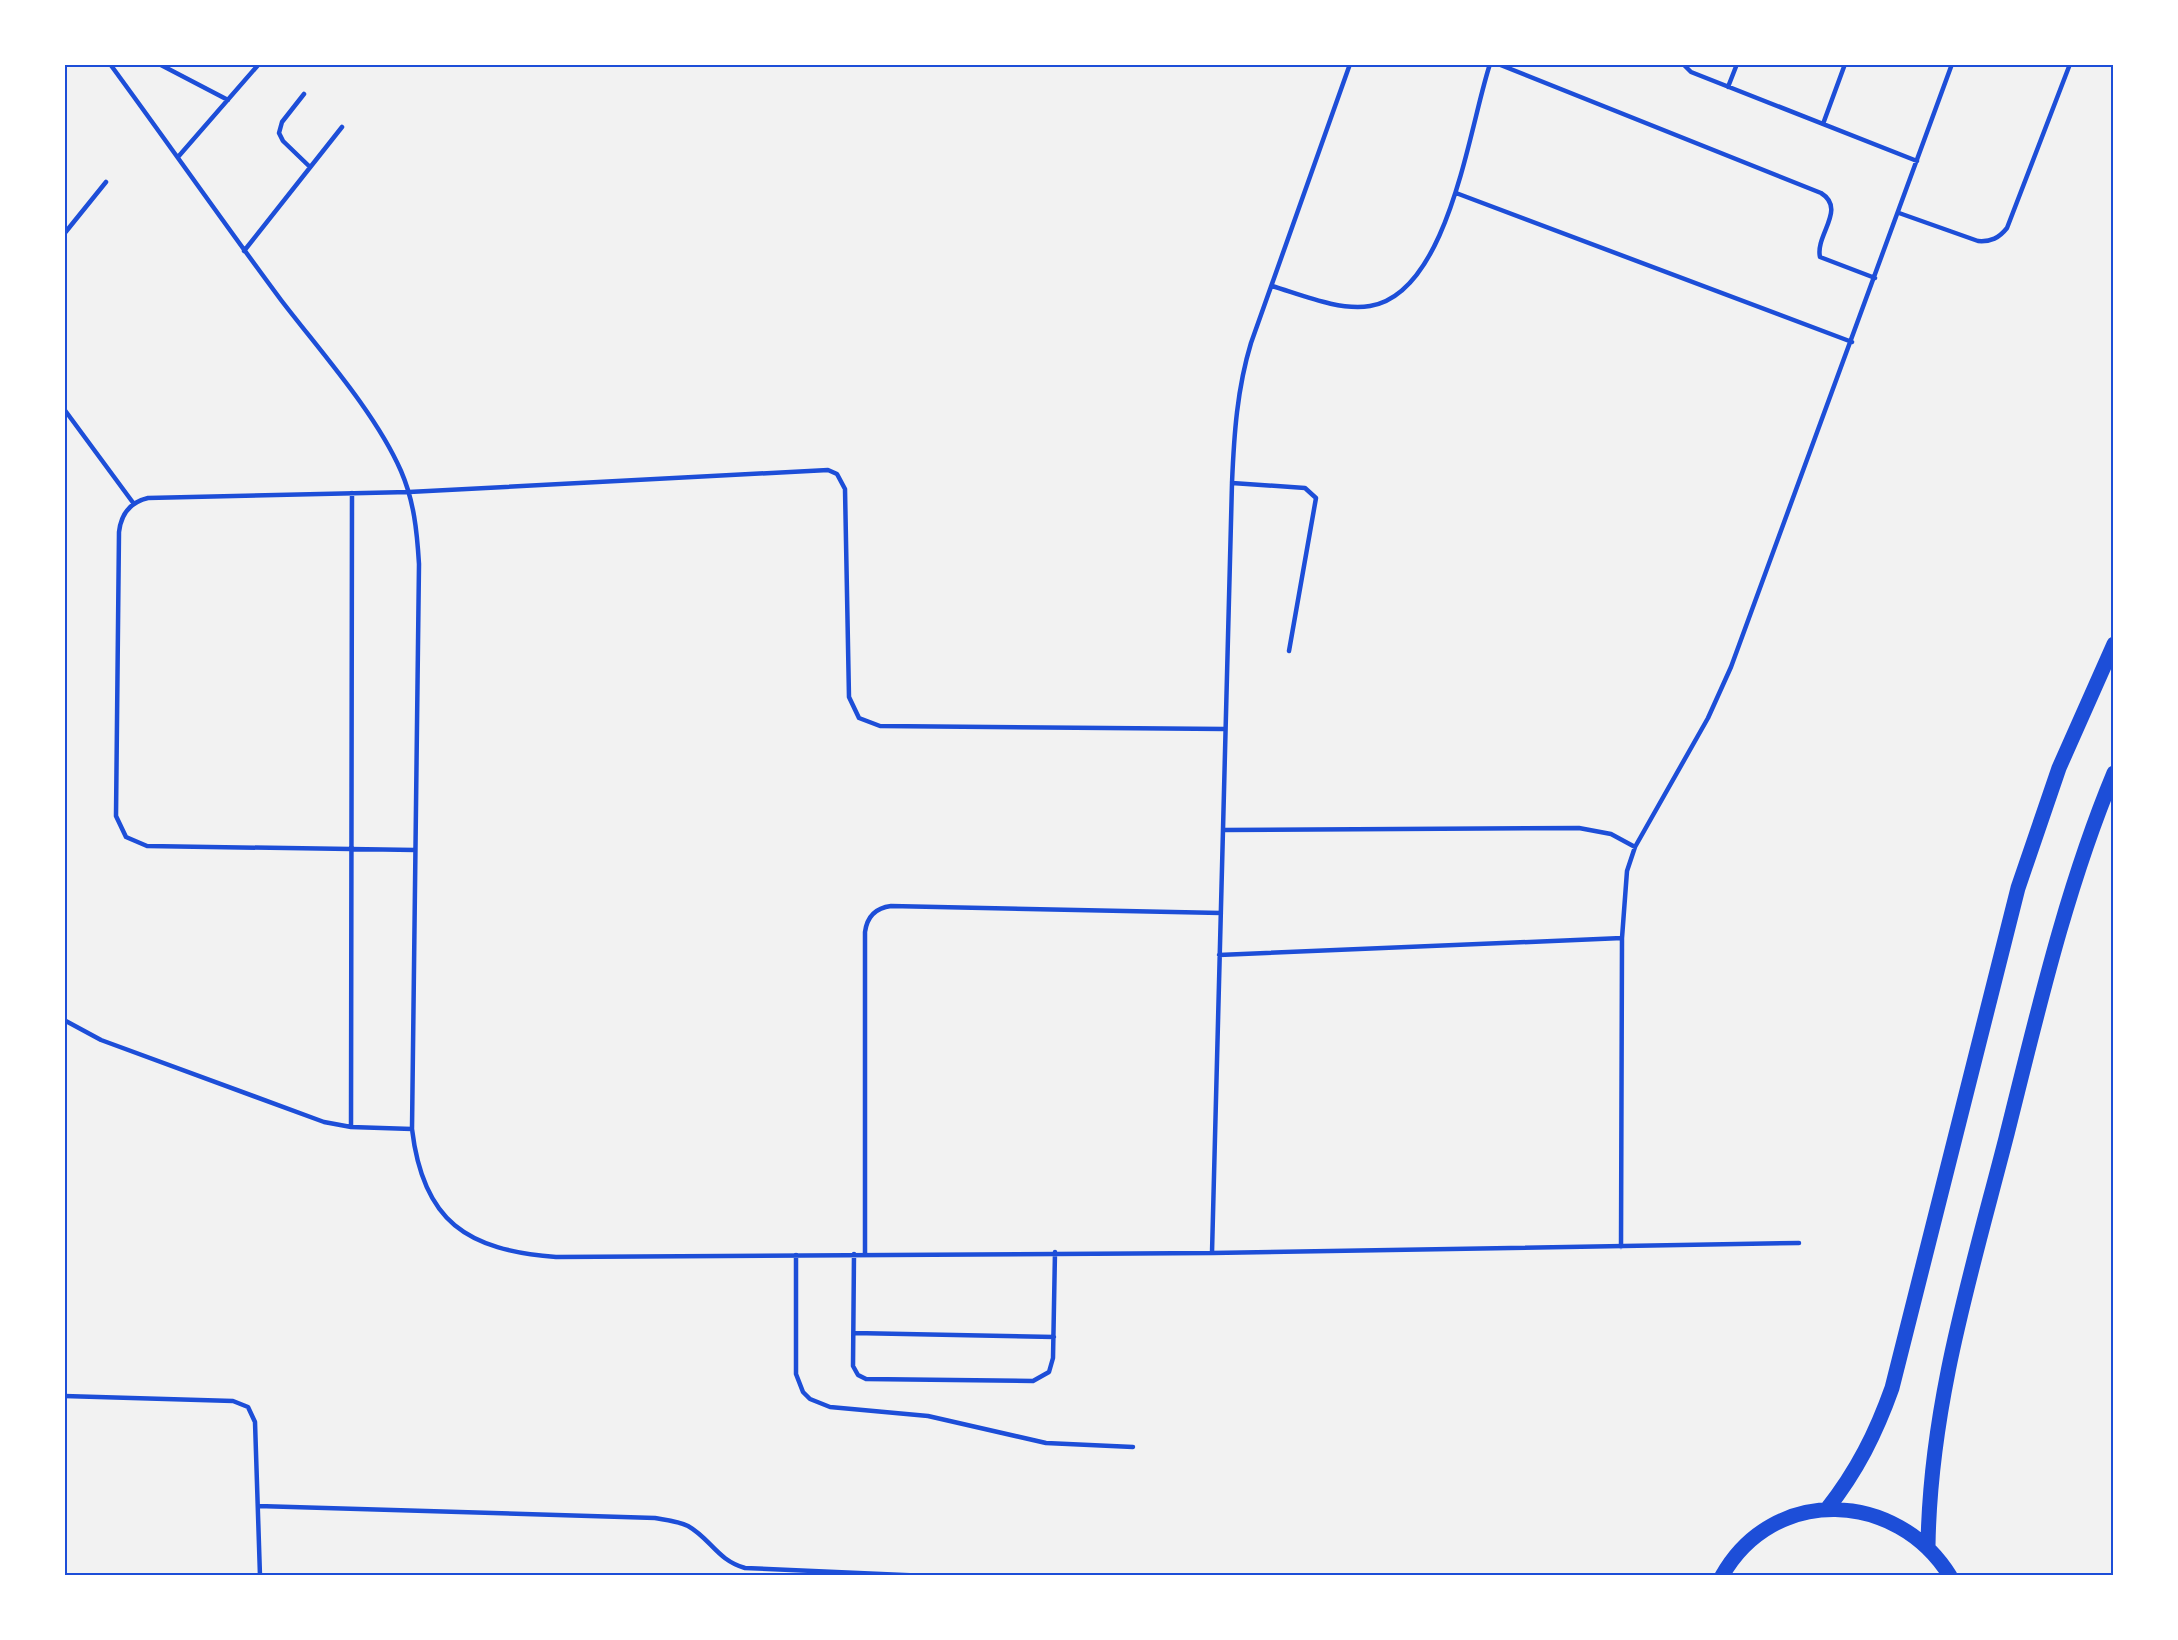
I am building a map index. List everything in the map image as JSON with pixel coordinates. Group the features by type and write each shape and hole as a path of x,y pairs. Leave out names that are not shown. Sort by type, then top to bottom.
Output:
{"main road":[{"path":"1827,1509 1850,1479 1867,1451 1892,1388 2018,888 2060,768 2114,644"},
{"path":"1928,1546 1933,1451 1953,1341 2054,951 2099,808 2114,773"},
{"path":"1722,1575 1736,1556 1767,1528 1806,1512 1827,1509 1845,1509 1881,1517 1914,1534 1928,1546 1950,1575"}],"lane":[{"path":"110,64 244,251 369,417 390,448 408,492 416,522 419,564 412,1129 420,1172 431,1199 454,1226 493,1246 523,1254 556,1257 1055,1252 1212,1253 1799,1243"},
{"path":"159,64 228,100"},
{"path":"178,157 259,64"},
{"path":"1212,1253 1232,483 1242,374 1350,64"},
{"path":"1272,286 1324,301 1371,306 1389,298 1406,286 1421,269 1446,223 1490,64"},
{"path":"1498,64 1821,192 1829,198 1832,209 1820,248 1820,257 1875,278"},
{"path":"1683,64 1691,72 1917,161"},
{"path":"1728,87 1737,64"},
{"path":"1823,124 1845,64"},
{"path":"1621,1247 1624,884 1635,847 1724,684 1852,342 1952,64"},
{"path":"1899,213 1978,241 1986,242 2001,235 2007,228 2070,64"},
{"path":"304,94 282,122 279,133 283,141 310,167"},
{"path":"244,251 342,127"},
{"path":"64,234 106,182"},
{"path":"1456,193 1852,342"},
{"path":"64,409 134,504"},
{"path":"415,850 147,846 132,842 121,831 116,816 119,532 123,516 134,504 148,498 408,492 828,470 837,474 846,489 849,698 859,718 880,726 1225,729"},
{"path":"1232,483 1305,488 1316,498 1289,651"},
{"path":"351,1127 352,493"},
{"path":"1223,830 1579,828 1611,834 1635,847"},
{"path":"865,1254 866,925 874,912 891,906 1221,913"},
{"path":"1219,955 1622,938"},
{"path":"64,1020 100,1040 324,1122 351,1127 412,1129"},
{"path":"854,1254 855,1371 866,1378 1033,1381 1049,1372 1053,1358 1055,1252"},
{"path":"796,1255 796,1374 804,1392 819,1404 928,1416 1046,1443 1133,1447"},
{"path":"854,1334 1054,1337"},
{"path":"64,1396 241,1402 252,1413 255,1422 260,1575"},
{"path":"258,1506 655,1518 687,1526 731,1564 745,1568 927,1575"}]}
